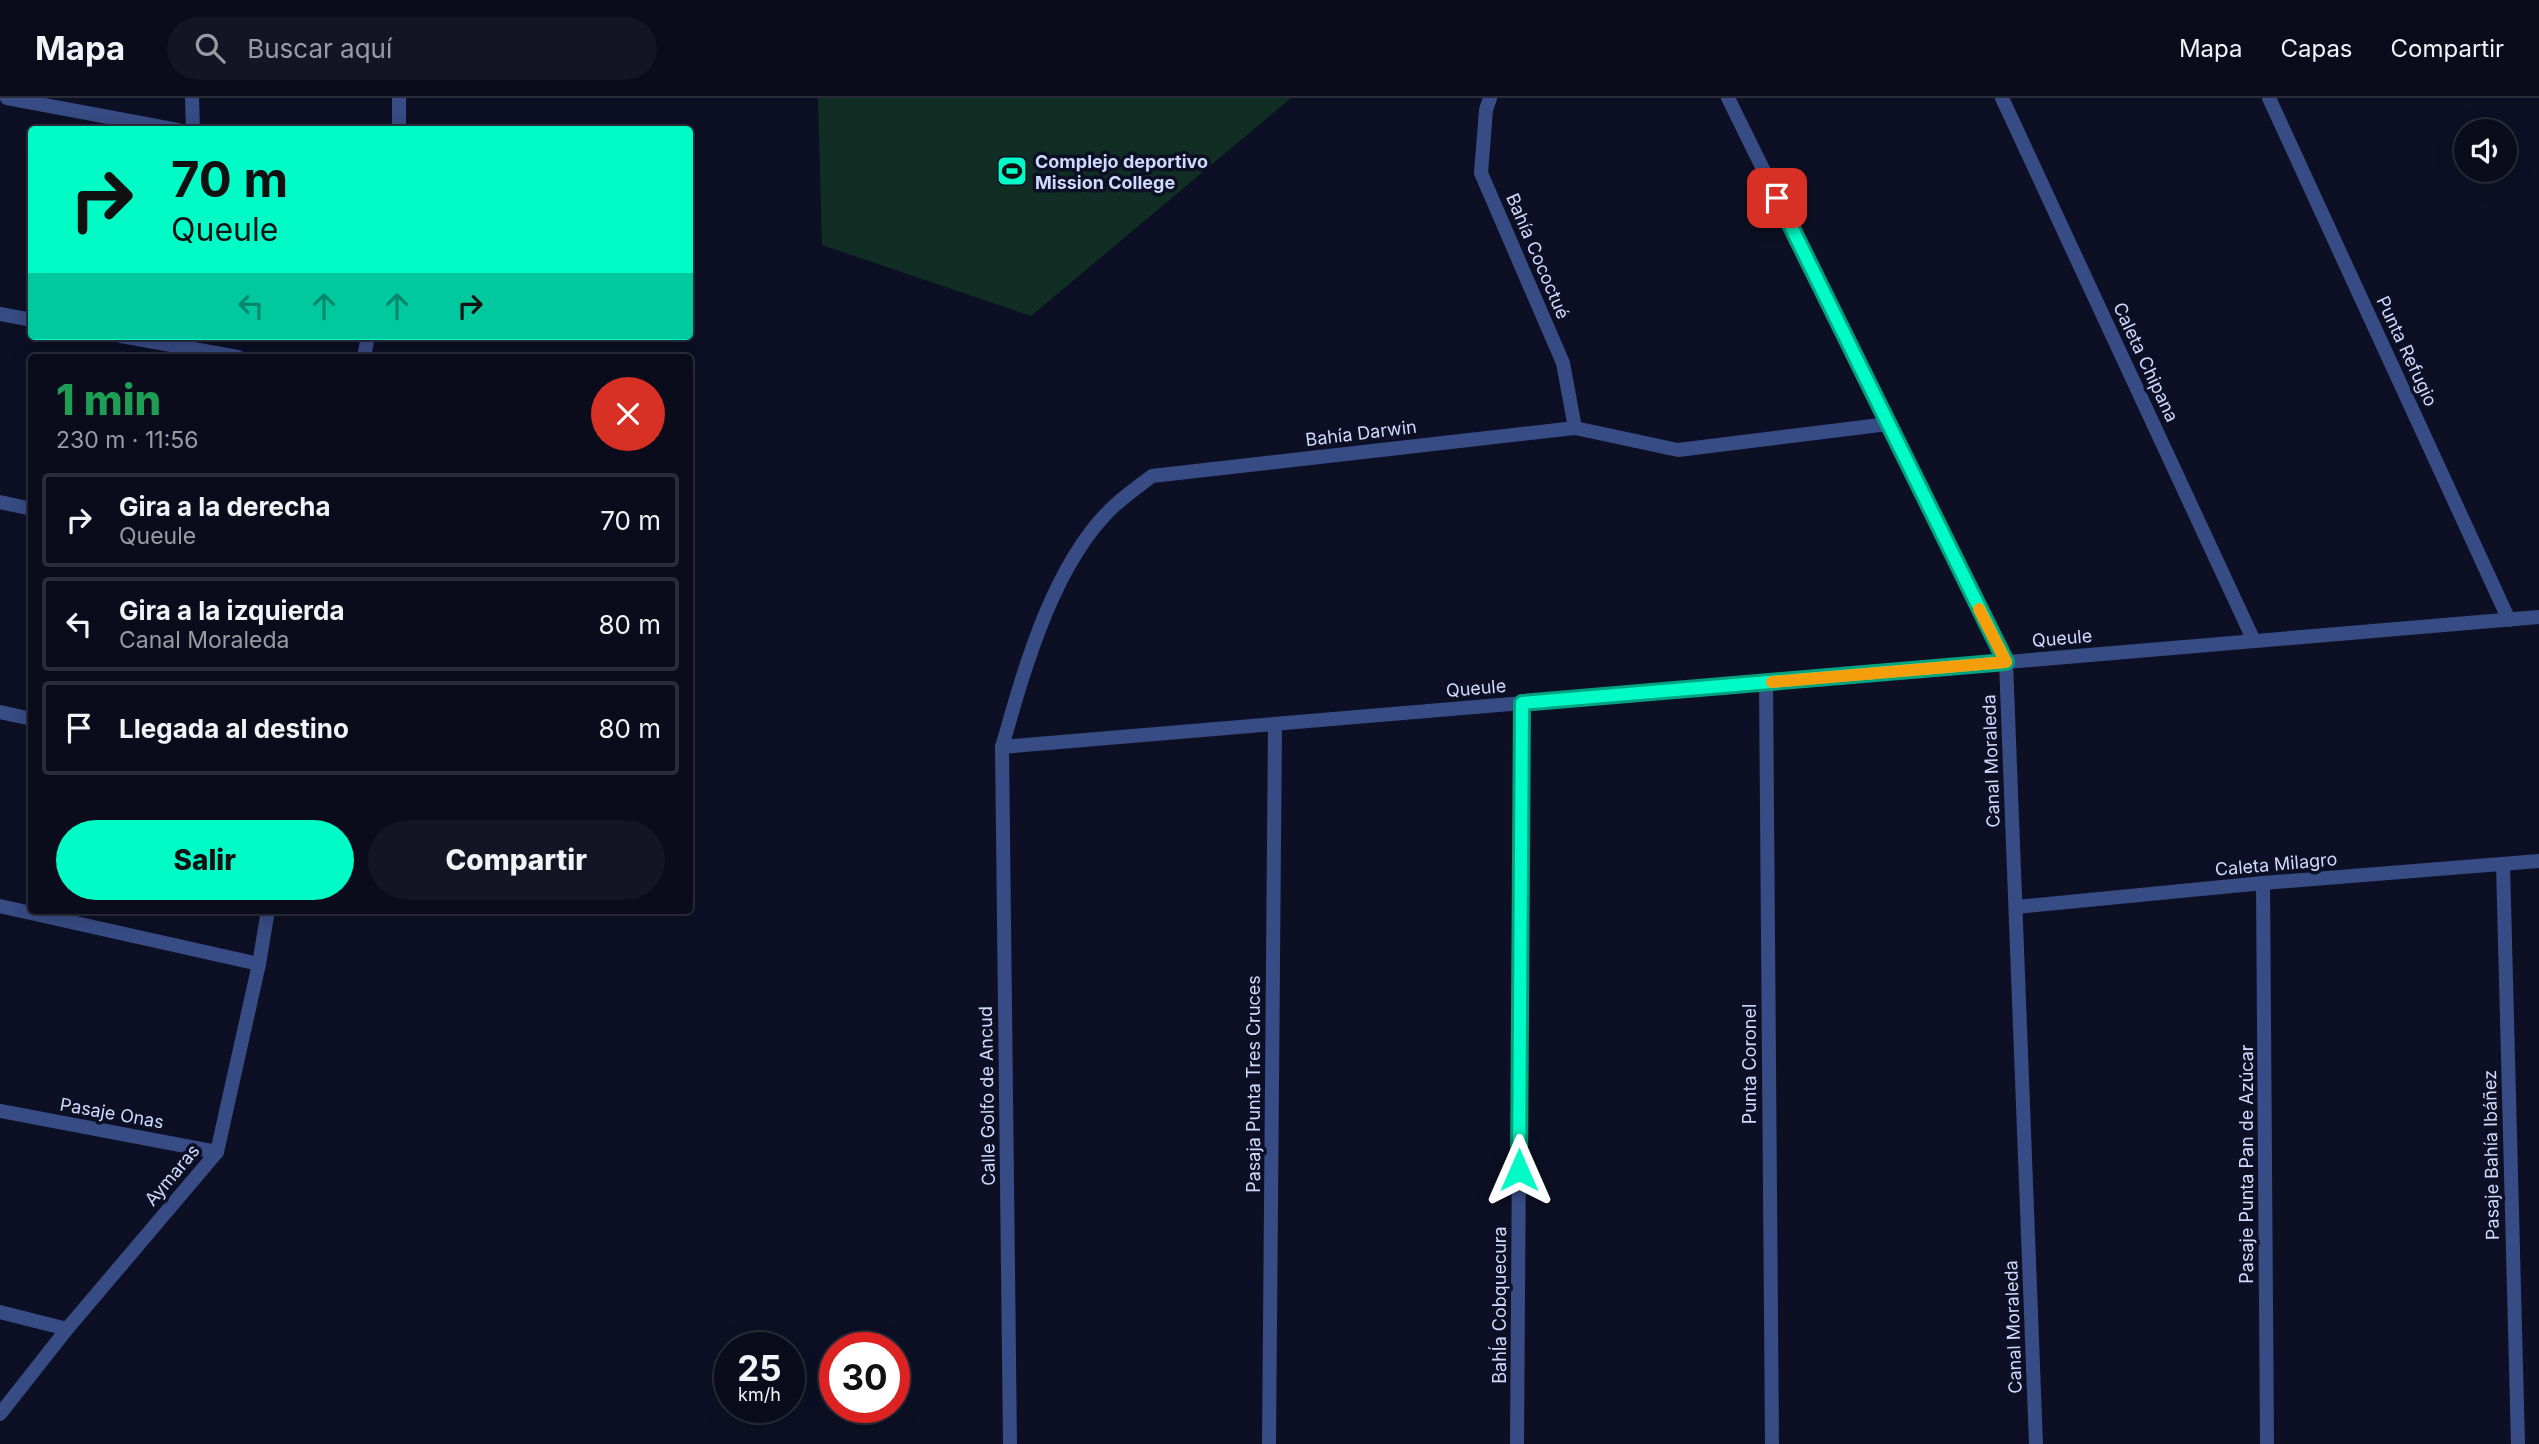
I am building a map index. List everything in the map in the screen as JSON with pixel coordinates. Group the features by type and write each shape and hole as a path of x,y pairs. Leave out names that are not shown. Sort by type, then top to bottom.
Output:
{"street":[{"path":"7,98 157,126"},
{"path":"192,98 193,126"},
{"path":"399,98 399,126"},
{"name":"Bahía Cococtué","path":"1490,98 1486,110 1481,173 1563,363 1575,428"},
{"name":"Canal Moraleda","path":"1728,98 2006,662 2036,1444"},
{"name":"Caleta Chipana","path":"2002,98 2254,641"},
{"name":"Punta Refugio","path":"2269,98 2509,620"},
{"path":"0,314 28,319"},
{"path":"143,340 221,354"},
{"name":"Bahía Darwin","path":"1002,747 1031,646 1074,555 1112,508 1152,476 1575,428 1678,450 1888,424"},
{"path":"0,502 28,508"},
{"name":"Queule","path":"1002,747 2539,617"},
{"name":"Punta Coronel","path":"1766,683 1772,1444"},
{"name":"BahÍa Cobquecura","path":"1517,1444 1522,703"},
{"path":"0,712 28,718"},
{"name":"Pasaja Punta Tres Cruces","path":"1269,1444 1275,724"},
{"name":"Calle Golfo de Ancud","path":"1002,747 1010,1444"},
{"name":"Caleta Milagro","path":"2016,907 2263,883 2539,861"},
{"name":"Pasaje Bahía Ibáñez","path":"2503,864 2518,1444"},
{"name":"Pasaje Punta Pan de Azúcar","path":"2263,883 2267,1444"},
{"path":"0,906 28,912"},
{"path":"36,914 259,964"},
{"name":"Aymaras","path":"0,1414 67,1329 217,1152 259,964 267,914"},
{"name":"Pasaje Onas","path":"0,1111 217,1152"},
{"path":"0,1312 67,1329"}],"green space":[{"name":"Complejo deportivo Mission College","path":"818,98 1291,98 1031,316 822,245"}],"slow traffic":[{"path":"1772,682 2006,662 1979,609"}],"place":[{"name":"Complejo deportivo Mission College","path":"1012,171"}],"route":[{"path":"1519,1170 1522,703 2006,662 1777,198"}]}
